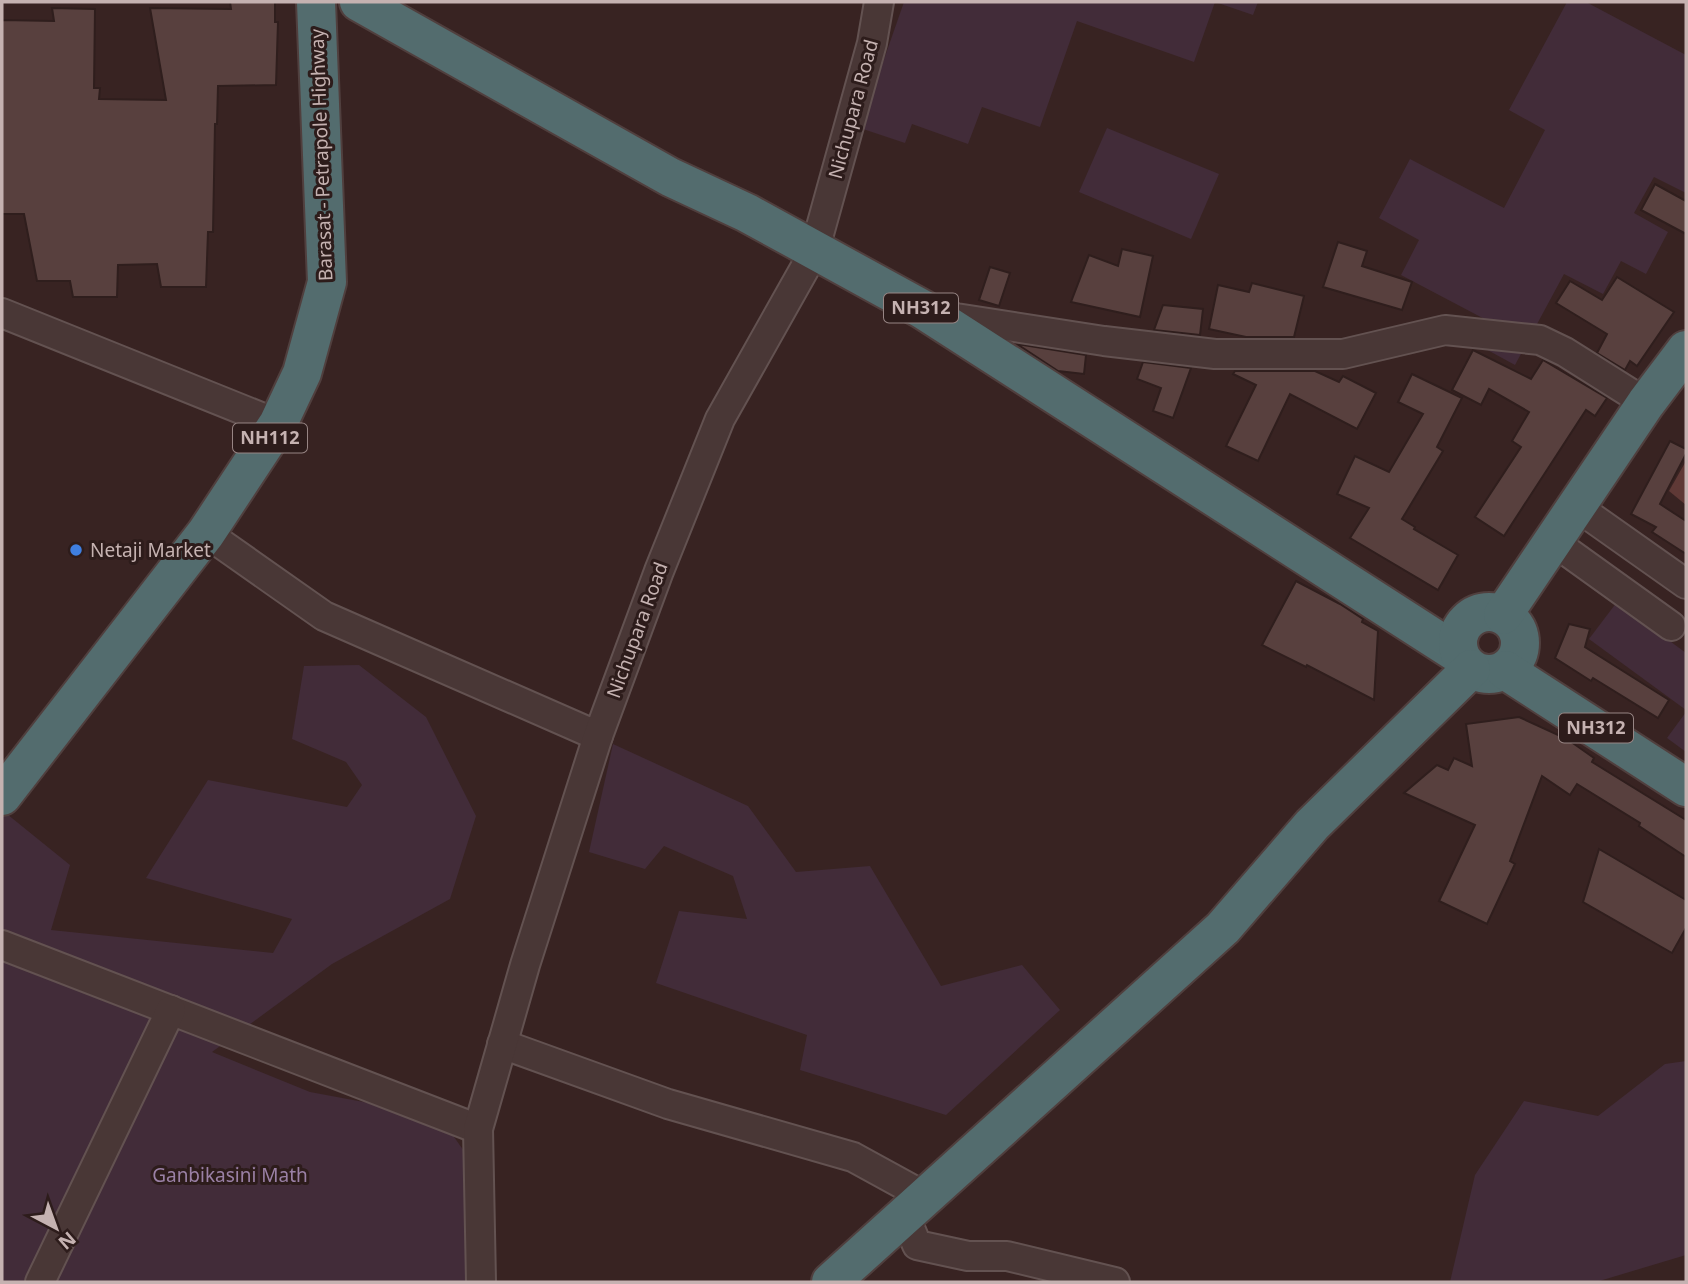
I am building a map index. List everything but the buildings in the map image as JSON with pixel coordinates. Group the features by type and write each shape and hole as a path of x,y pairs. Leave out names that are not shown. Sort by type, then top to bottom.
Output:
{"highway":[{"name":"Barasat - Petrapole Highway","path":"2,796 205,533 278,424 302,373 327,282 316,2"},
{"name":"NH312","path":"359,2 670,177 747,214 922,309 1479,664 1686,787"},
{"path":"1503,615 1646,403 1686,350"},
{"path":"831,1282 1223,928 1312,825 1479,664 1516,658 1520,642 1516,626 1503,615 1491,611 1479,613 1468,620 1460,630 1458,643 1479,664"}],"street":[{"name":"Nichupara Road","path":"481,1282 478,1129 502,1044 598,736 659,571 720,419 814,252 872,43 879,2"},
{"path":"922,309 956,318 1104,341 1215,354 1343,354 1445,330 1540,340 1565,352 1646,403"},
{"path":"2,313 278,424"},
{"path":"1577,507 1686,584"},
{"path":"205,533 324,616 598,736"},
{"path":"1554,542 1671,626"},
{"path":"2,945 478,1129"},
{"path":"40,1282 171,1010"},
{"path":"502,1044 668,1104 853,1157 916,1206 918,1245 968,1256 1007,1256 1115,1282"}],"green space":[{"path":"904,2 1215,2 1194,62 1077,21 1040,127 982,107 968,144 912,124 905,143 860,128"},
{"path":"1215,2 1258,2 1253,15"},
{"path":"1567,2 1586,2 1686,55 1686,193 1654,177 1634,213 1668,232 1646,274 1621,261 1603,294 1564,274 1515,365 1482,347 1494,324 1401,275 1419,240 1379,218 1410,159 1504,208 1545,130 1509,110"},
{"path":"1107,128 1219,174 1191,239 1079,192"},
{"path":"1617,602 1686,653 1686,710 1589,639"},
{"name":"Ganbikasini Math","path":"359,665 426,717 476,816 450,899 332,964 212,1052 310,1092 439,1116 469,1158 471,1282 2,1282 2,810 70,865 51,930 273,953 292,919 146,878 208,780 347,807 362,785 346,762 292,739 304,666"},
{"path":"1686,712 1686,752 1667,738"},
{"path":"613,744 748,806 796,872 870,866 941,986 1022,965 1060,1010 946,1115 800,1070 807,1035 656,983 679,911 747,919 733,876 664,846 645,869 589,852"},
{"path":"1686,1061 1686,1255 1596,1282 1450,1282 1475,1175 1524,1101 1598,1116 1665,1064"}],"shaded area":[{"path":"1686,461 1686,505 1669,491"}],"place":[{"name":"Netaji Market","path":"76,550"}]}
